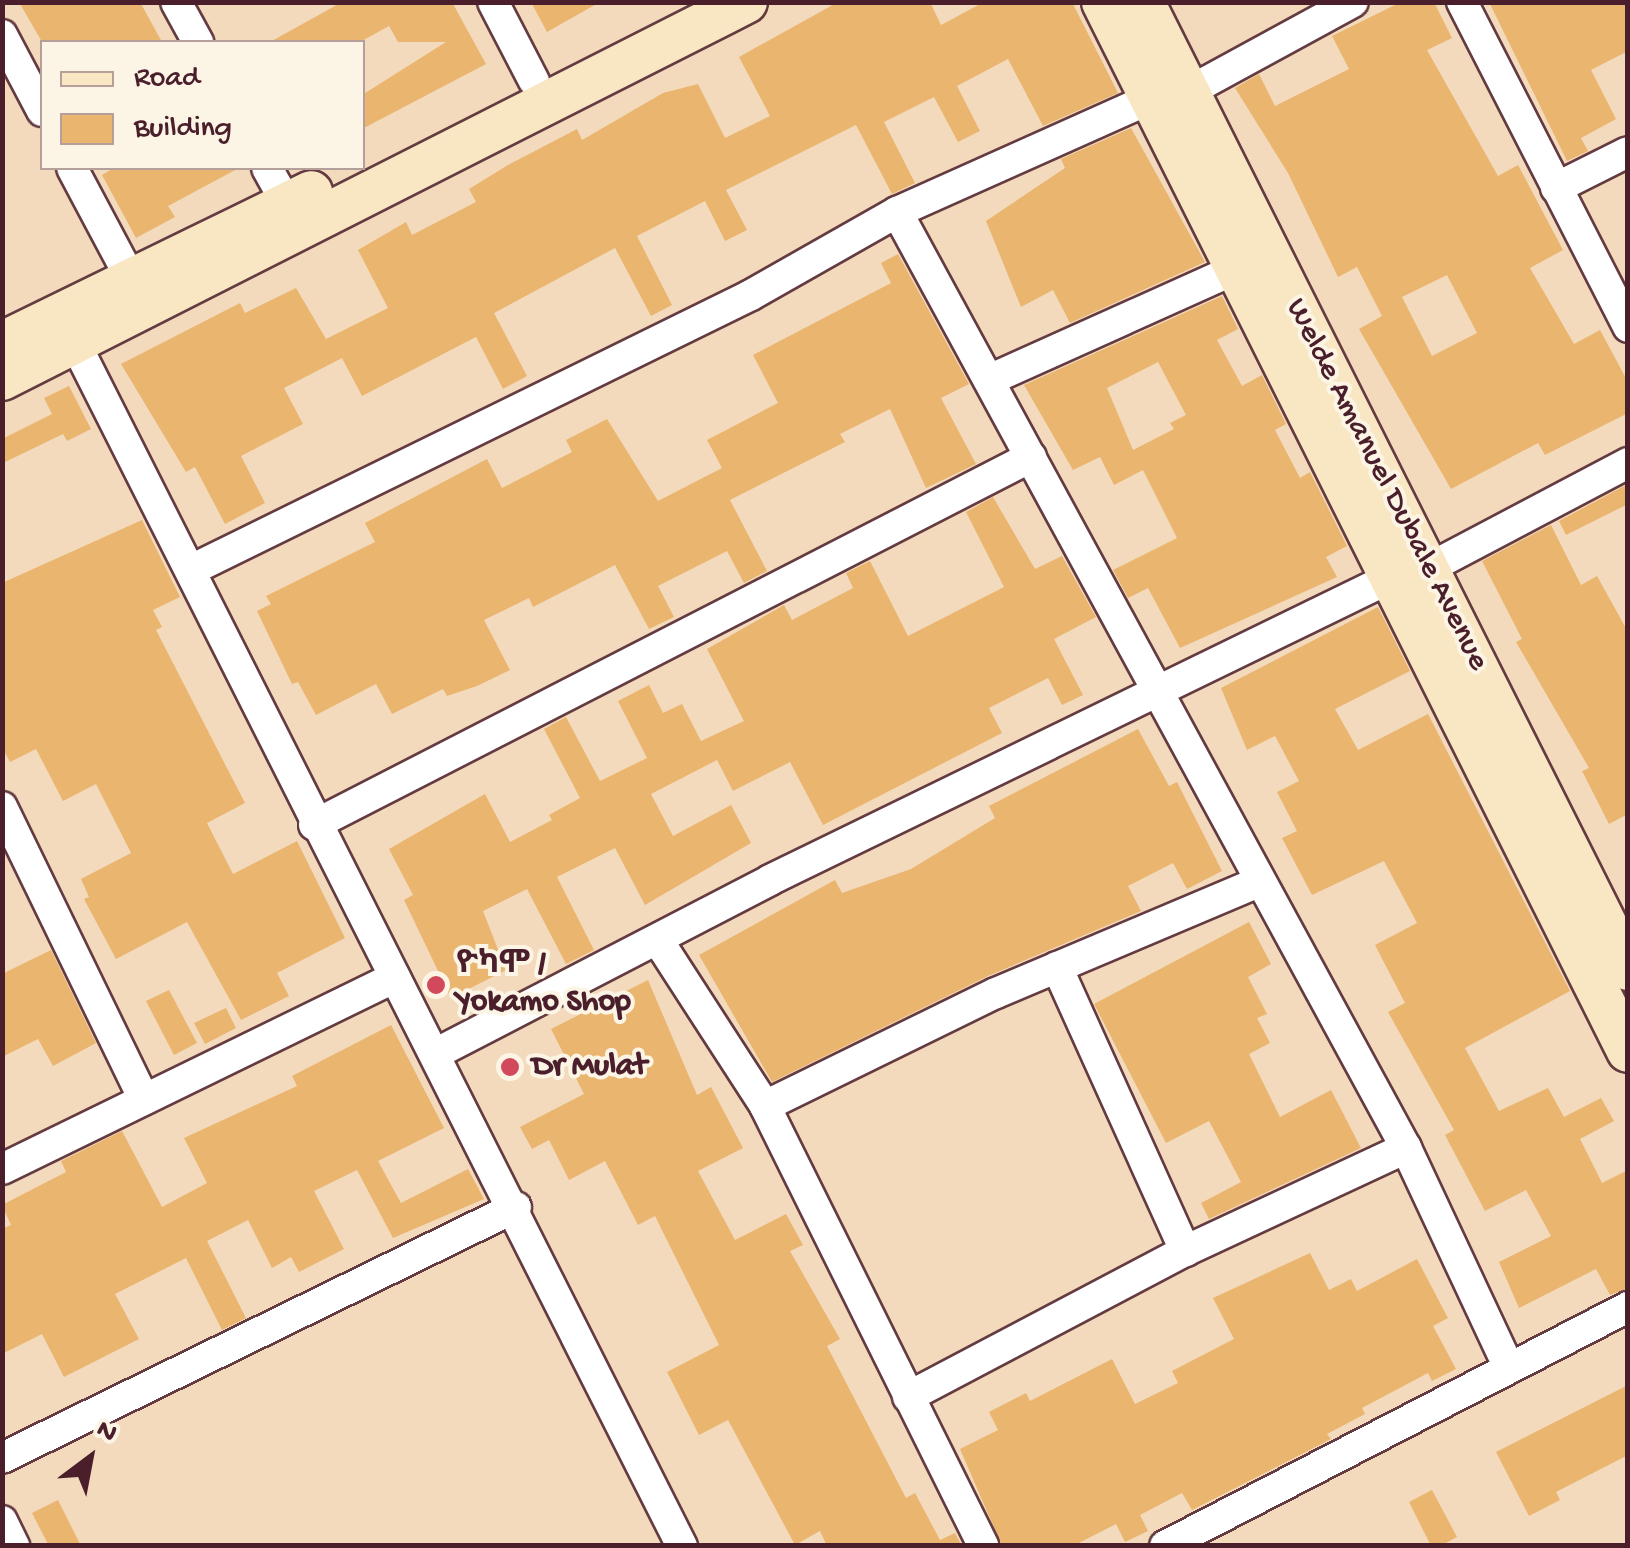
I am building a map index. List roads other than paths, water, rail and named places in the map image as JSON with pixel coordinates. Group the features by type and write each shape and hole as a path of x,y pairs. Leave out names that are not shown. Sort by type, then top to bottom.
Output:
{"main road":[{"path":"365,166 683,2"},
{"path":"2,379 746,2"},
{"path":"1103,2 1168,96 1236,269 1411,573 1628,1051"},
{"name":"Welde Amanuel Dubale Avenue","path":"1143,2 1168,96 1411,573 1628,968"},
{"path":"2,344 131,279 277,186 349,170"}],"street":[{"path":"176,2 197,40"},
{"path":"493,2 534,81"},
{"path":"191,570 751,295 897,212 1168,96 1353,2"},
{"path":"1462,2 1628,327"},
{"path":"2,35 40,107"},
{"path":"1556,188 1628,152"},
{"path":"73,170 131,279"},
{"path":"897,212 1155,694 1406,1148 1509,1368"},
{"path":"989,380 1236,269"},
{"path":"74,342 191,570 314,826 516,1207 682,1546"},
{"path":"314,826 1031,457"},
{"path":"434,1054 1628,463"},
{"path":"2,808 13,856 144,1099"},
{"path":"765,1106 1057,967 1258,882"},
{"path":"659,942 765,1106 982,1546"},
{"path":"1057,967 1184,1252"},
{"path":"2,1169 395,977"},
{"path":"908,1398 1184,1252 1406,1148"},
{"path":"2,1458 516,1207"},
{"path":"1165,1546 1628,1308"},
{"path":"2,1521 14,1546"}],"place":[{"name":"ዮካሞ / Yokamo Shop","path":"436,985"},
{"name":"Dr Mulat","path":"510,1067"}]}
